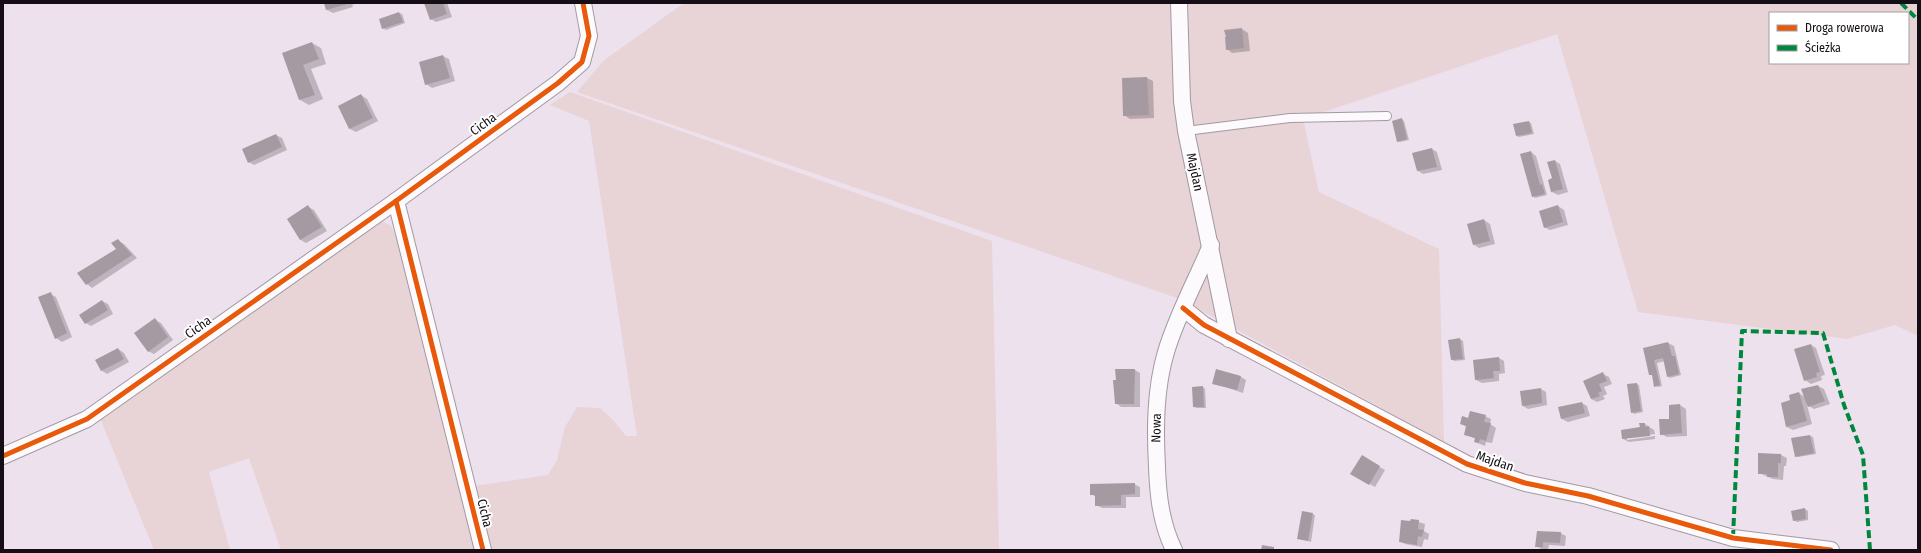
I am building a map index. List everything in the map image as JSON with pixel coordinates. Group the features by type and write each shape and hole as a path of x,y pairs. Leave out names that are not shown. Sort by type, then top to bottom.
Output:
{"street":[{"name":"Cicha","path":"3,456 87,419 396,201 558,83 582,62 589,36 583,3"},
{"name":"Majdan","path":"1179,3 1182,101 1186,131 1211,245 1229,338"},
{"name":"Cicha","path":"396,201 483,550"},
{"name":"Nowa","path":"1174,550 1162,518 1159,498 1156,413 1159,386 1166,353 1183,308 1211,245"},
{"name":"Majdan","path":"1183,308 1204,325 1467,464 1525,483 1588,496 1733,538 1831,550"}],"lane":[{"path":"1186,131 1290,118 1387,116"}],"shaded area":[{"path":"684,3 1918,3 1918,336 1895,325 1847,339 1638,312 1557,34 1303,119 1319,192 1439,249 1444,442 1180,299 577,92 603,61"},
{"path":"570,92 992,241 999,550 483,550 467,487 548,475 557,460 565,427 577,407 600,408 614,421 626,436 637,436 589,121 550,105"},
{"path":"382,221 391,226 396,236 479,550 281,550 249,458 209,472 230,550 154,550 97,411 373,222"}],"building":[{"path":"324,3 351,3 326,10"},
{"path":"424,3 443,3 447,14 430,20"},
{"path":"399,12 403,22 382,29 379,19"},
{"path":"1242,28 1244,48 1226,50 1226,37 1224,30"},
{"path":"312,42 319,59 303,65 315,95 299,100 282,53"},
{"path":"443,55 450,78 425,85 419,62"},
{"path":"1147,77 1149,115 1123,116 1122,78"},
{"path":"361,94 373,118 349,129 338,106"},
{"path":"1402,118 1407,139 1397,142 1392,121"},
{"path":"1529,121 1532,133 1516,136 1513,124"},
{"path":"276,134 282,147 248,163 242,149"},
{"path":"1432,148 1437,167 1417,171 1412,153"},
{"path":"1531,151 1540,185 1542,184 1545,194 1532,197 1520,154"},
{"path":"1555,160 1563,189 1551,192 1548,180 1552,178 1547,162"},
{"path":"308,205 322,227 300,240 287,219"},
{"path":"1558,205 1563,222 1544,228 1539,211"},
{"path":"1484,219 1490,241 1473,245 1467,224"},
{"path":"118,239 132,255 86,285 77,273 116,249 111,243"},
{"path":"51,292 67,333 55,339 38,297"},
{"path":"102,300 108,310 85,324 79,315"},
{"path":"155,318 168,337 148,352 134,333"},
{"path":"1460,338 1463,359 1451,360 1448,340"},
{"path":"1668,342 1672,356 1675,356 1679,374 1667,377 1663,358 1654,360 1660,385 1654,387 1652,375 1649,375 1643,348"},
{"path":"1811,344 1820,372 1816,373 1817,377 1804,381 1794,349"},
{"path":"118,348 124,359 101,371 95,360"},
{"path":"1499,357 1500,371 1493,371 1494,378 1475,380 1473,360"},
{"path":"1115,369 1135,369 1134,404 1115,404 1113,380 1116,380"},
{"path":"1216,369 1241,376 1237,390 1212,384"},
{"path":"1603,372 1607,381 1599,384 1602,391 1598,393 1600,396 1591,399 1583,381"},
{"path":"1637,383 1641,411 1631,413 1627,384"},
{"path":"1818,385 1825,401 1808,407 1801,389"},
{"path":"1203,386 1204,407 1193,407 1192,387"},
{"path":"1541,388 1542,403 1522,406 1520,391"},
{"path":"1799,392 1807,421 1786,427 1781,403 1790,400 1789,395"},
{"path":"1582,402 1585,413 1561,419 1558,407"},
{"path":"1680,404 1682,433 1660,435 1659,419 1669,419 1669,405"},
{"path":"1470,411 1486,415 1484,422 1491,423 1486,441 1480,439 1479,443 1474,442 1475,438 1464,435 1466,426 1460,424 1462,416 1468,418"},
{"path":"1639,423 1645,423 1645,427 1649,426 1650,436 1622,439 1621,430 1640,427"},
{"path":"1810,435 1814,453 1795,457 1791,438"},
{"path":"1758,453 1781,454 1781,463 1778,463 1778,477 1767,477 1767,474 1758,474"},
{"path":"1362,455 1380,466 1369,485 1350,474"},
{"path":"1135,483 1135,494 1121,495 1121,505 1095,506 1095,495 1090,495 1090,484"},
{"path":"1805,508 1806,519 1793,521 1791,511"},
{"path":"1302,511 1313,513 1308,541 1297,539"},
{"path":"1411,519 1419,520 1418,529 1424,530 1422,537 1418,536 1417,545 1399,542 1401,520 1410,521"},
{"path":"1537,531 1561,532 1560,543 1543,542 1543,547 1535,547"},
{"path":"1262,545 1274,547 1274,550 1261,550"}],"marked path":[{"path":"1901,3 1918,20"},
{"path":"1733,538 1742,331 1823,333 1844,405 1863,455 1870,550"}],"cycle path":[{"path":"3,456 87,419 396,201 558,83 582,62 589,36 583,3"},
{"path":"396,201 483,550"},
{"path":"1183,308 1204,325 1467,464 1525,483 1588,496 1733,538 1831,550"}]}
